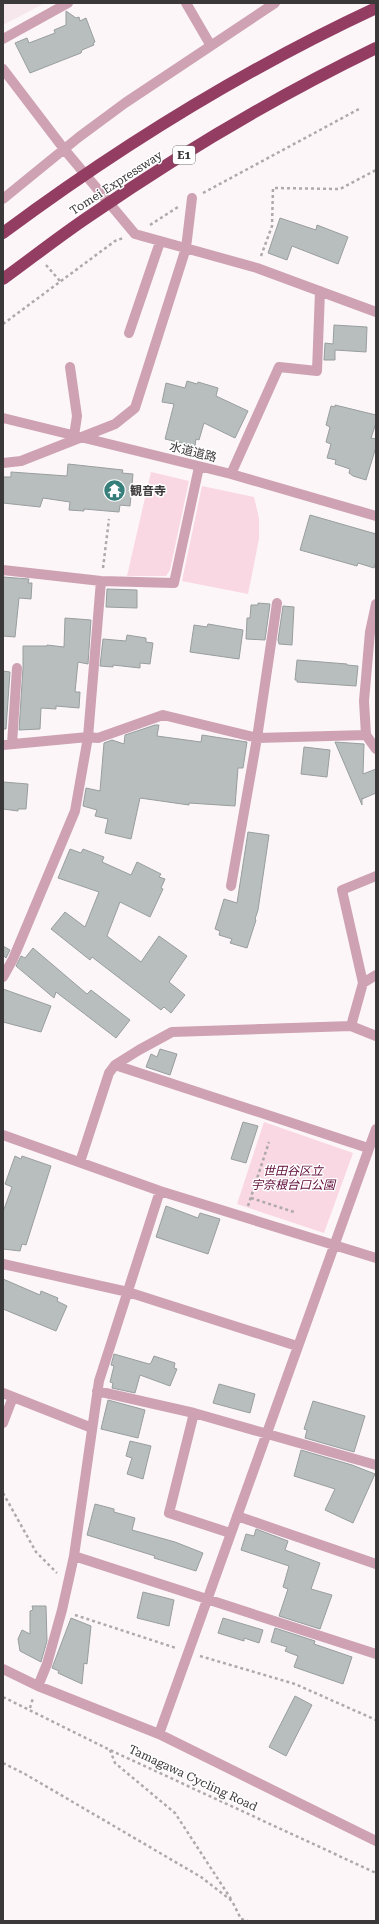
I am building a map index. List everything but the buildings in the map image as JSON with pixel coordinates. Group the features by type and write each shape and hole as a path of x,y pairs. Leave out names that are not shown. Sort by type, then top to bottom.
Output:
{"highway":[{"name":"Tomei Expressway","path":"3,233 55,195 204,100 279,57 376,8"},
{"name":"Tomei Expressway","path":"3,279 91,215 190,152 296,88 376,48"}],"street":[{"path":"3,39 68,3"},
{"path":"186,3 211,46"},
{"path":"3,199 64,149 125,103 275,3"},
{"path":"3,69 64,149 135,234 257,268 376,312"},
{"path":"3,464 21,461 77,437 115,424 135,408 186,248 192,198"},
{"path":"129,333 160,242"},
{"path":"231,474 279,367 317,371 320,291"},
{"path":"70,367 77,416 77,437"},
{"name":"水道道路","path":"3,418 231,474 376,516"},
{"path":"3,570 174,584 199,467"},
{"path":"3,977 13,959 75,811 88,737 102,577"},
{"path":"232,886 257,738 277,603"},
{"path":"375,746 366,735 364,701 370,632 376,608"},
{"path":"17,668 7,745 88,737 98,738 163,715 257,738 366,735"},
{"path":"351,1026 363,983 342,890 376,876"},
{"path":"363,983 376,975"},
{"path":"80,1162 109,1072 115,1065 157,1039 172,1032 351,1026 376,1036"},
{"path":"115,1065 368,1148"},
{"path":"159,1734 376,1129"},
{"path":"3,1135 160,1190 333,1246 376,1258"},
{"path":"38,1686 47,1664 62,1610 74,1556 97,1391 160,1190"},
{"path":"3,1264 128,1292 297,1346"},
{"path":"97,1391 194,1413 376,1465"},
{"path":"3,1393 92,1428"},
{"path":"3,1423 13,1397"},
{"path":"194,1413 169,1513 230,1533"},
{"path":"237,1516 376,1564"},
{"path":"74,1556 376,1654"},
{"path":"3,1669 38,1686 159,1734 376,1841"}],"path":[{"path":"257,268 272,226 273,188 340,189 376,170"},
{"path":"102,577 109,519"},
{"path":"244,1216 269,1142"},
{"path":"251,1198 294,1212"},
{"path":"3,1493 36,1552 68,1584"},
{"path":"62,1610 82,1618 189,1652 295,1684 376,1720"},
{"name":"Tamagawa Cycling Road","path":"3,1697 110,1750 376,1873"},
{"path":"110,1750 115,1763 175,1813 232,1901 241,1919 248,1921"},
{"path":"3,1763 25,1774 201,1877 232,1901"}],"shaded area":[{"path":"3,3 45,3 3,25"}],"green space":[{"path":"151,472 189,481 170,570 166,576 127,576"},
{"path":"202,486 254,497 259,518 259,539 248,594 182,581"},
{"name":"世田谷区立 宇奈根台口公園","path":"264,1122 353,1153 324,1233 237,1204"}],"place":[{"name":"観音寺","path":"114,491"}]}
